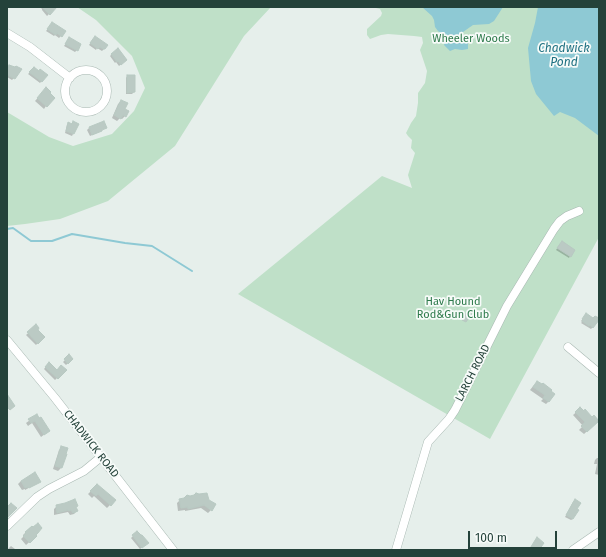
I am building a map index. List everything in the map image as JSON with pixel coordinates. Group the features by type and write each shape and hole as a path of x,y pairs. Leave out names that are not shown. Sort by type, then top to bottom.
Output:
{"street":[{"path":"7,33 30,47 70,78"},
{"path":"86,71 94,72 101,77 106,84 107,93 105,101 96,110 87,112 79,111 72,106 67,99 66,86 70,78 77,73 86,71"},
{"name":"LARCH ROAD","path":"396,550 428,442 449,419 455,410 507,306 554,229 560,220 579,211"},
{"name":"CHADWICK ROAD","path":"7,340 56,398 174,550"},
{"path":"568,347 599,373"},
{"path":"7,526 37,497 84,471 101,457"},
{"path":"573,550 599,532"}],"green space":[{"path":"77,7 271,7 244,36 175,146 108,201 60,219 7,226 7,112 49,137 73,146 112,134 134,111 145,88 132,56 96,20"},
{"name":"Hav Hound Rod&Gun Club","path":"372,7 561,7 557,98 599,126 599,237 490,439 238,294 382,176 412,188 408,175 415,153 411,148 412,140 406,133 416,116 418,93 425,83 427,71 420,50 423,43 422,37 388,34 370,39 367,35 367,29 381,16 382,13 380,9"}],"water":[{"path":"422,7 503,7 494,21 489,24 473,25 463,32 462,36 463,39 468,42 468,49 455,49 450,51 444,45 446,37 438,31 435,27 432,16"},
{"name":"Chadwick Pond","path":"538,7 599,7 599,136 575,118 560,112 554,116 536,94 531,81 528,48"}],"building":[{"path":"42,7 57,7 50,15"},
{"path":"52,22 66,31 62,37 47,29"},
{"path":"95,36 108,45 105,49 100,47 98,49 90,43"},
{"path":"69,37 81,44 78,51 65,44"},
{"path":"118,48 127,60 121,65 111,54"},
{"path":"9,65 22,69 15,79 7,75"},
{"path":"34,67 39,71 40,69 48,75 42,82 29,72"},
{"path":"127,75 135,75 135,92 127,93"},
{"path":"46,87 55,98 47,107 37,98"},
{"path":"121,100 128,103 125,109 129,111 126,117 123,115 121,119 114,115"},
{"path":"73,121 79,124 74,134 66,131 68,122 72,124"},
{"path":"104,121 107,128 92,135 89,127"},
{"path":"562,241 575,250 571,257 557,248"},
{"path":"468,310 472,313 466,322 462,320"},
{"path":"586,313 593,318 595,316 599,318 593,328 582,321"},
{"path":"36,324 39,328 38,330 45,337 38,344 27,332"},
{"path":"69,354 73,359 68,364 64,359"},
{"path":"49,362 57,370 61,365 67,370 58,379 45,367"},
{"path":"537,381 542,384 543,383 555,394 549,402 543,398 545,395 533,387"},
{"path":"7,394 15,406 10,410 7,407"},
{"path":"580,407 584,411 585,409 592,417 594,415 599,421 587,432 581,426 585,422 575,412"},
{"path":"37,414 39,418 41,417 50,431 44,435 35,421 31,423 28,419"},
{"path":"61,446 68,448 62,468 55,466"},
{"path":"35,472 41,482 29,488 25,488 21,481"},
{"path":"97,484 116,500 111,506 98,494 96,496 90,491"},
{"path":"196,493 207,493 209,500 216,504 212,511 204,505 188,509 188,507 181,508 179,499 184,498 187,495 194,495"},
{"path":"75,499 78,506 76,507 78,511 73,513 71,510 68,510 57,513 56,505"},
{"path":"575,499 581,503 577,509 579,510 573,519 566,515"},
{"path":"11,503 17,508 7,518 7,507"},
{"path":"38,523 42,528 30,543 23,536 26,533 25,532"},
{"path":"137,531 149,543 142,548 132,535"},
{"path":"537,537 544,543 539,550 529,550"}],"waterway":[{"path":"7,229 13,228 31,241 52,241 72,234 152,246 192,271"}],"park label":[{"name":"Wheeler Woods","path":"471,39"}]}
